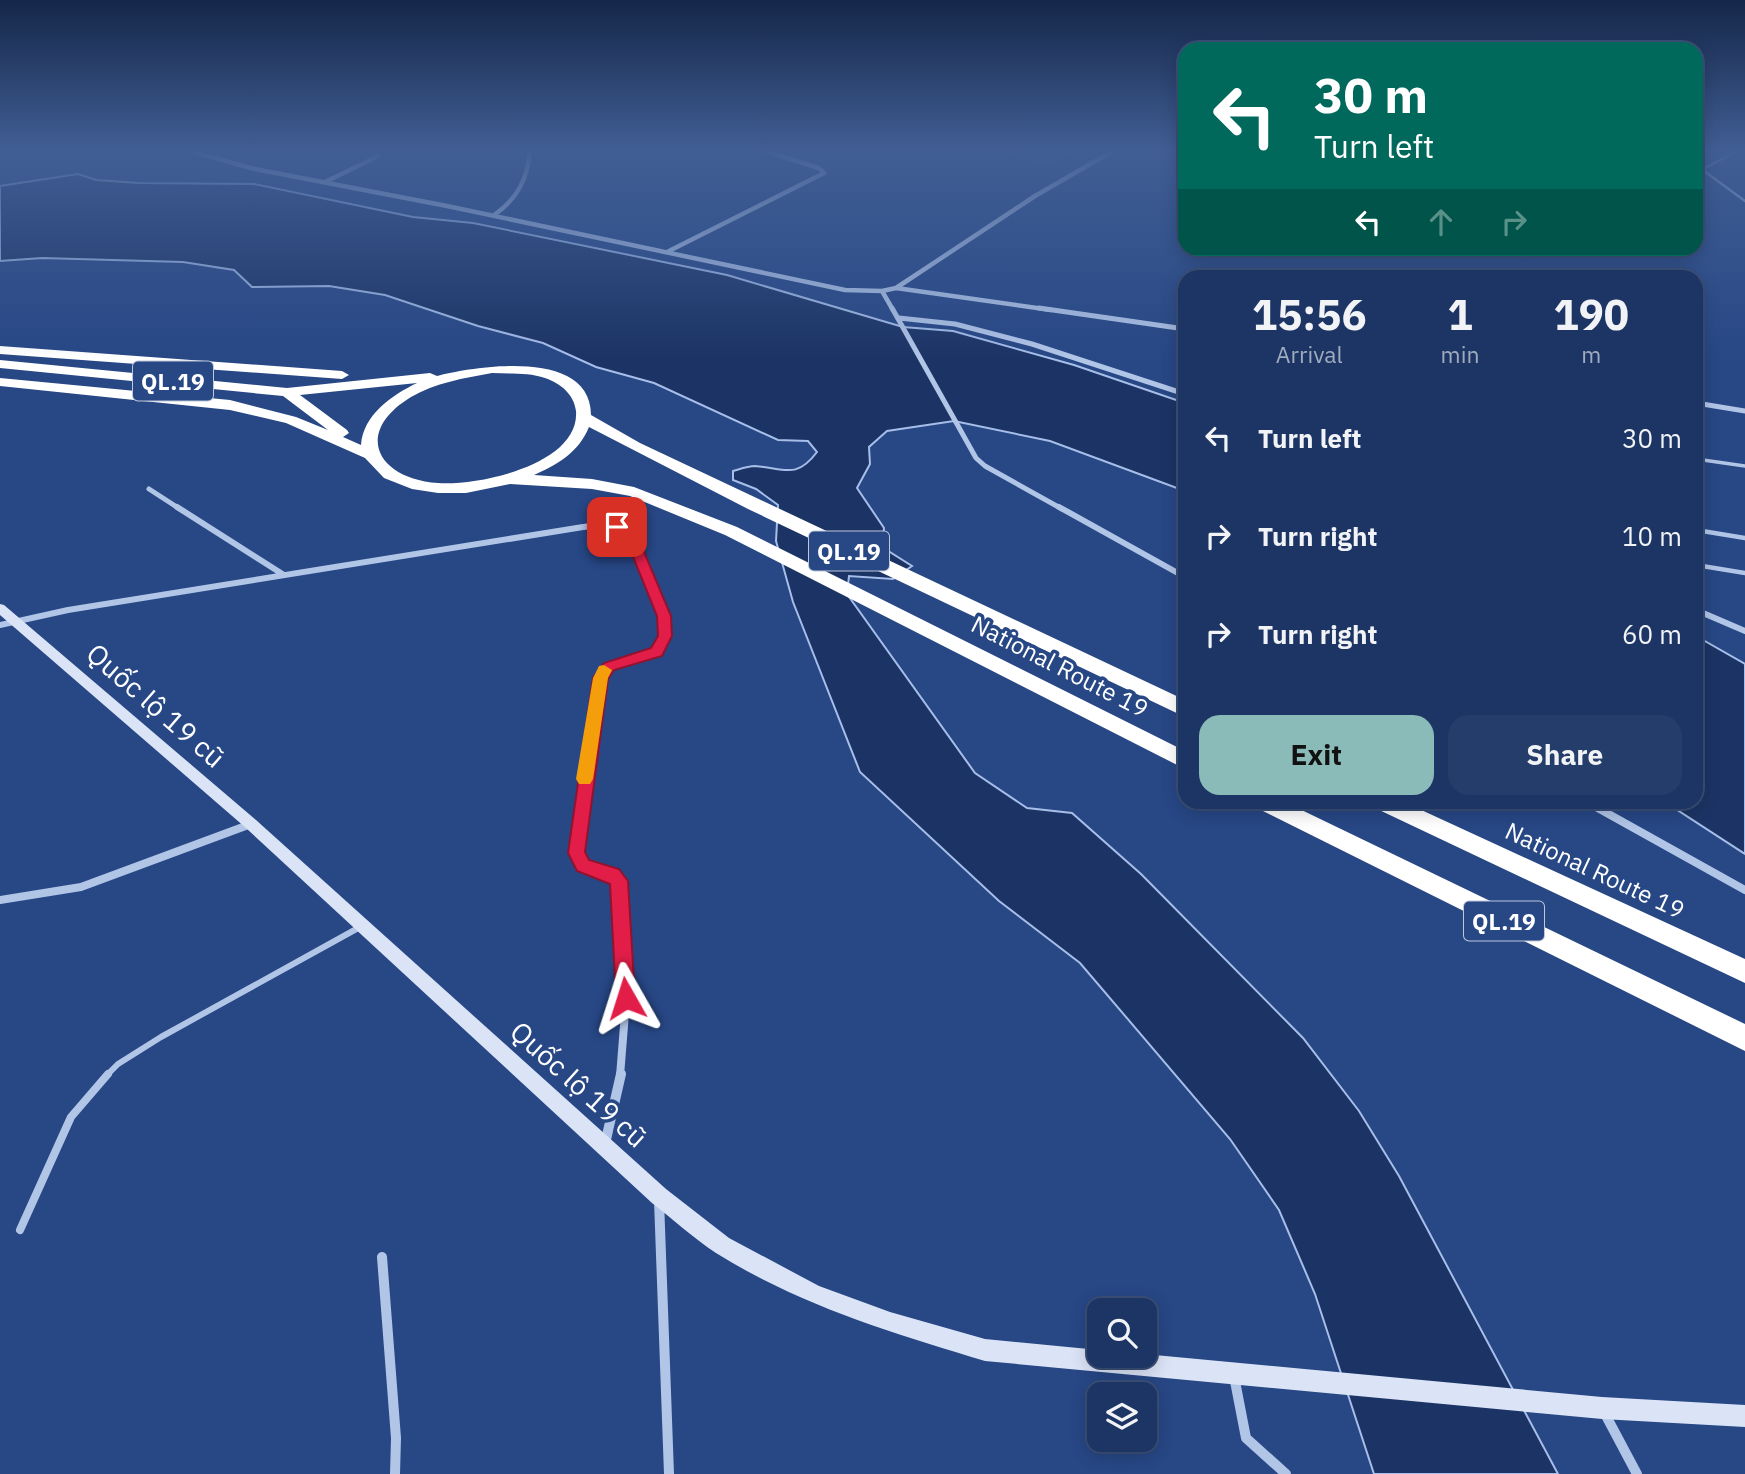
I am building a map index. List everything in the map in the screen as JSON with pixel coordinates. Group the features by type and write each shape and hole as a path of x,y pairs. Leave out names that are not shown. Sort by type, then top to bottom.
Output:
{"highway":[{"path":"0,350 321,375 460,374 492,369 523,370 550,375 570,386 583,401 585,418 578,435 563,452 540,467 511,479 440,488 408,483 384,471 371,455 287,391"},
{"name":"QL.19","path":"0,364 287,391 460,374"},
{"path":"371,455 369,440 375,423 389,407 421,387 460,374"},
{"path":"0,382 230,405 291,420 371,455"},
{"name":"National Route 19","path":"585,418 609,433 754,505 1178,706"},
{"name":"National Route 19","path":"511,479 592,484 634,492 731,531 1178,757"},
{"name":"QL.19","path":"1279,809 1745,1038"},
{"name":"National Route 19","path":"1398,809 1745,971"}],"street":[{"path":"522,221 845,290 882,292 897,288 997,221"},
{"path":"668,251 728,221"},
{"path":"897,288 1178,328"},
{"path":"882,292 899,318 970,450 985,466 1178,573"},
{"path":"899,318 955,324 1032,344 1178,392"},
{"path":"1703,404 1745,411"},
{"path":"149,489 284,575"},
{"path":"8,623 591,526 617,527 630,535 664,616 665,636 657,652 609,666 600,678 576,840 579,860 590,869 613,875 619,881 621,891 626,998 623,1056 604,1145"},
{"name":"Quốc lộ 19 cũ","path":"0,608 8,623 251,824 659,1196 722,1245 814,1294 890,1322 985,1350 1602,1408 1745,1416"},
{"path":"1703,613 1745,631"},
{"path":"1600,809 1745,890"},
{"path":"0,900 81,887 251,824"},
{"path":"659,1196 668,1474"},
{"path":"382,1257 396,1438 395,1474"},
{"path":"1233,1374 1245,1438 1286,1474"},
{"path":"1602,1408 1637,1474"}],"lane":[{"path":"1703,460 1745,466"},
{"path":"1703,531 1745,538"},
{"path":"1703,566 1745,573"},
{"path":"20,1230 71,1117 95,1086 118,1064 161,1037 362,925"}],"shaded area":[{"path":"0,221 451,221 473,223 727,275 903,327 953,331 1074,365 1178,401 1178,488 1050,441 954,421 887,431 869,447 870,464 857,488 884,528 882,547 912,566 893,579 849,576 847,594 975,773 1027,808 1072,813 1141,874 1303,1038 1359,1111 1399,1176 1558,1474 1374,1474 1315,1294 1279,1210 1230,1139 1080,963 999,901 860,772 793,602 776,541 778,505 756,489 733,480 733,471 750,466 789,470 803,466 817,452 808,441 778,440 654,383 596,367 543,343 478,326 385,295 329,286 252,287 234,270 183,262 42,258 0,261"},
{"path":"1703,640 1745,664 1745,854 1676,809 1703,809"}],"slow traffic":[{"path":"585,779 600,678 604,670"}],"route":[{"path":"617,527 630,535 664,616 665,636 657,652 609,666 600,678 576,853 583,865 613,875 619,881 622,971 626,998"}]}
